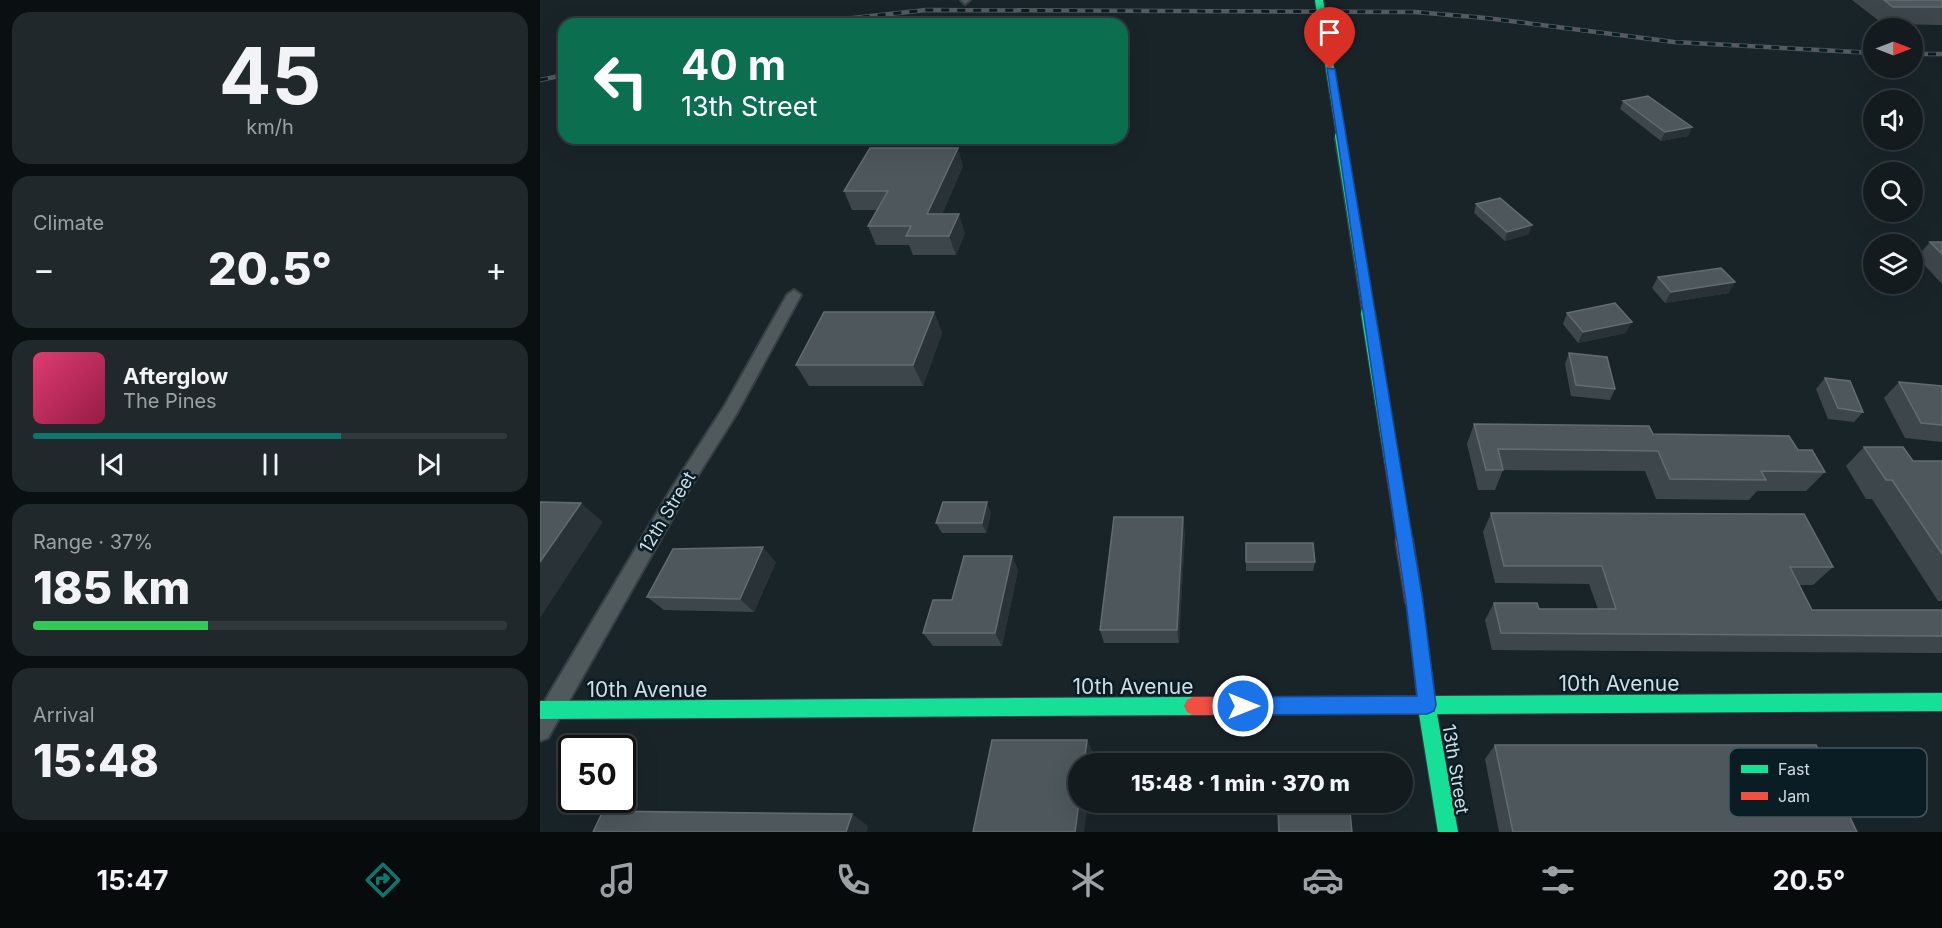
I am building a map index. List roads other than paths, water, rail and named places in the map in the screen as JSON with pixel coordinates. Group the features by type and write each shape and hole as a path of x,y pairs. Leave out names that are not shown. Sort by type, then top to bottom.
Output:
{"main road":[{"name":"13th Street","path":"1319,0 1448,832"},
{"name":"10th Avenue","path":"546,710 1942,702"}],"street":[{"name":"12th Street","path":"540,730 546,710 731,409 794,295"}],"railway":[{"path":"853,18 926,10 1415,12 1486,18 1674,42 1863,52"},
{"path":"1923,54 1942,54"},
{"path":"540,80 558,76"}]}
